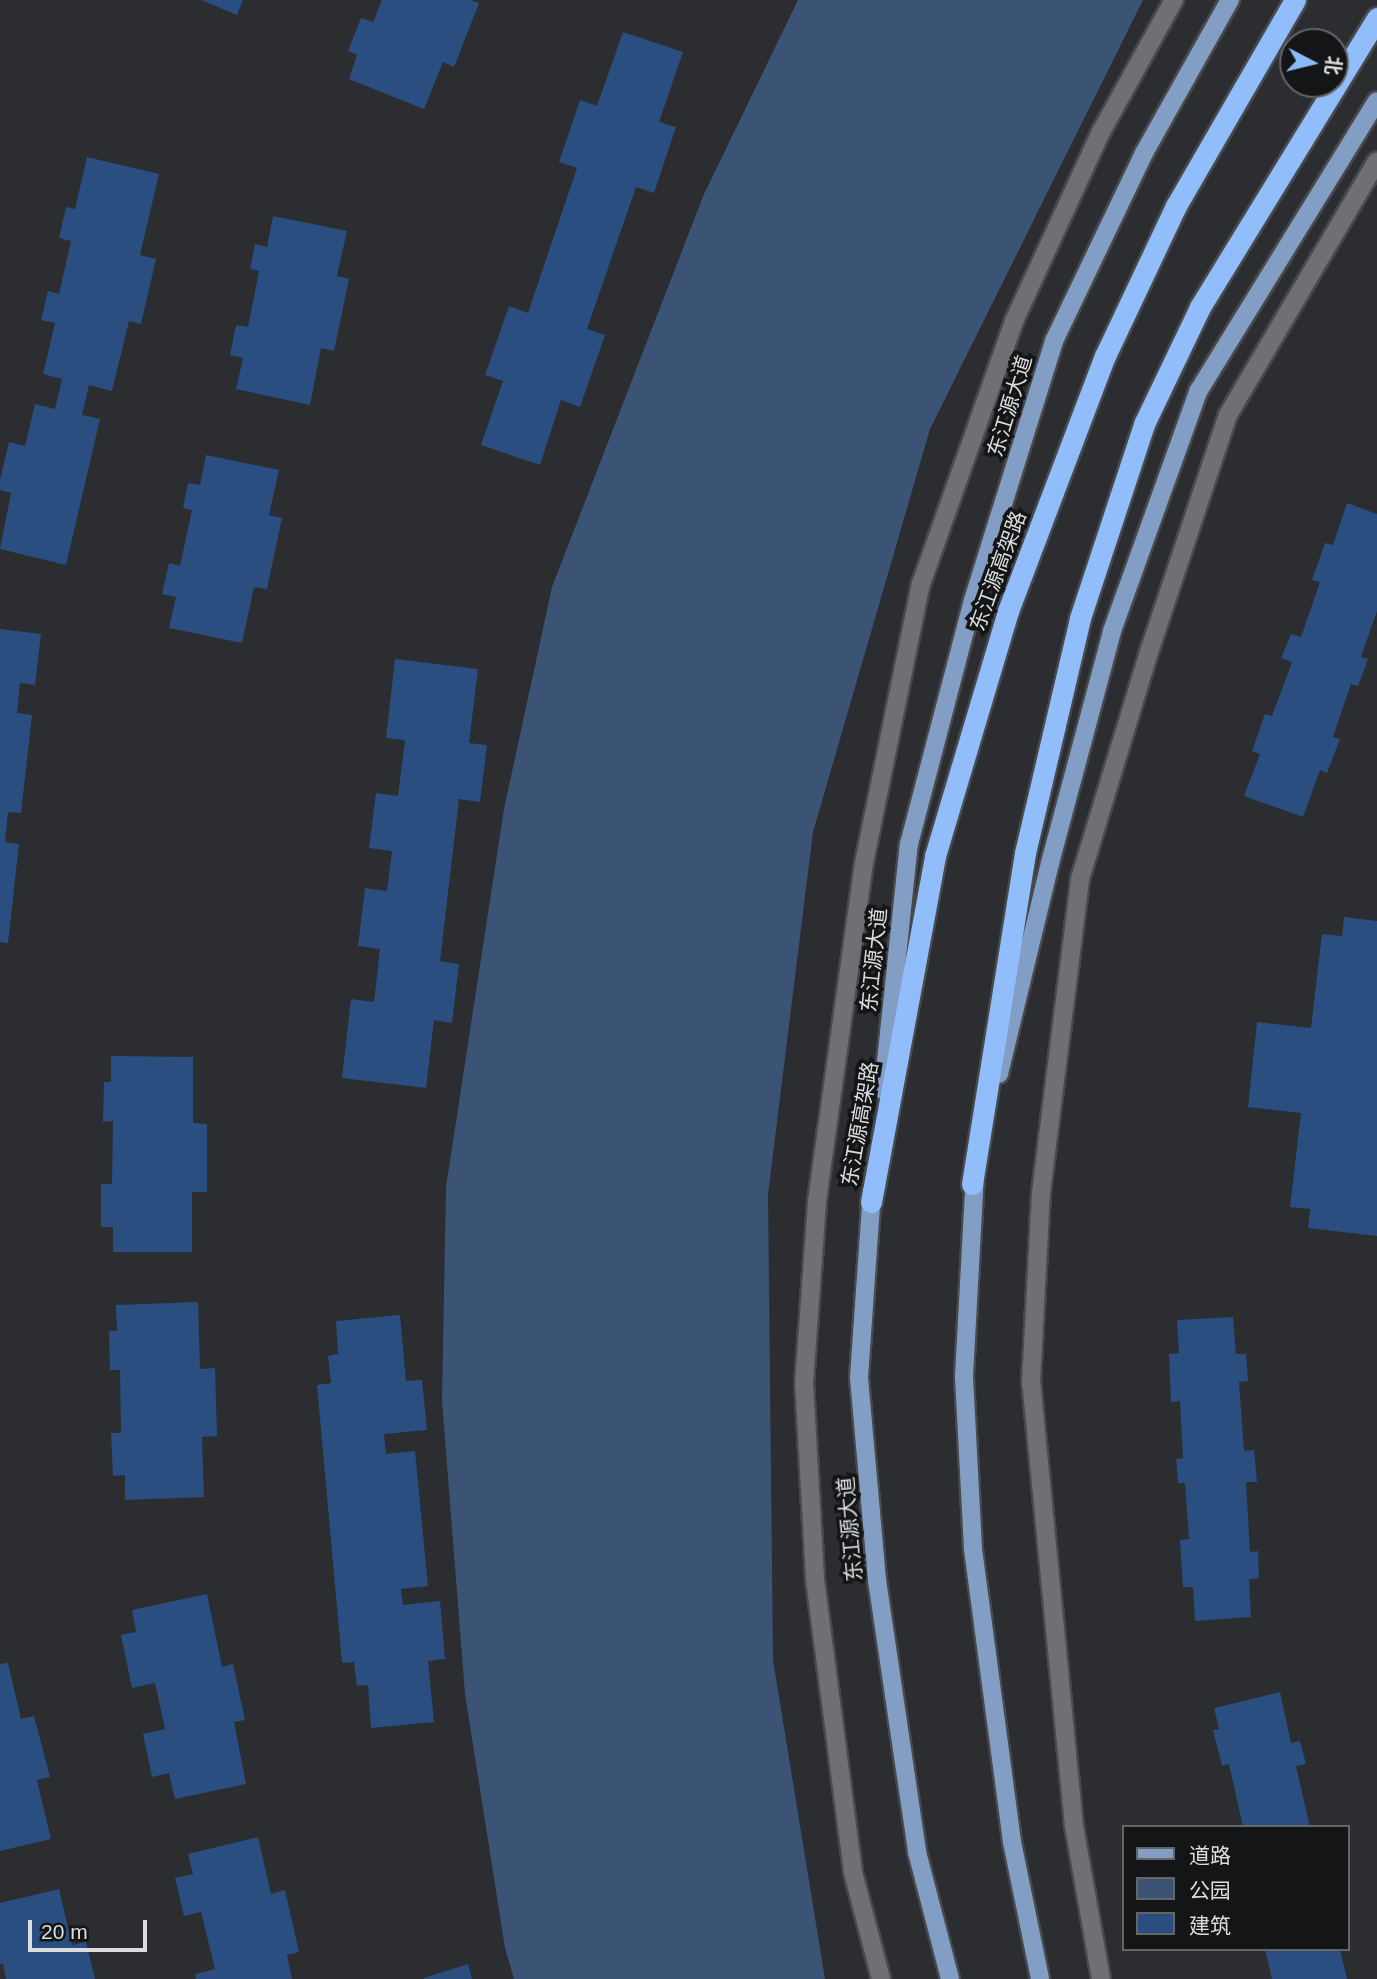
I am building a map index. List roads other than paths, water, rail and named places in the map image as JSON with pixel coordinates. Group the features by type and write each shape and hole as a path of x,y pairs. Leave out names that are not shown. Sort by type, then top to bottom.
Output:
{"highway":[{"name":"东江源高架路","path":"871,1202 935,856 1008,611 1105,356 1176,206 1295,0"},
{"path":"972,1184 1025,853 1080,618 1145,422 1200,307 1377,18"}],"main road":[{"name":"东江源大道","path":"950,1979 917,1852 877,1580 859,1378 871,1202 909,844 973,600 1054,341 1144,153 1230,0"},
{"path":"1040,1979 1012,1842 973,1549 964,1377 972,1184 1050,863 1112,631 1199,390 1377,101"}],"street":[{"path":"881,1979 853,1872 815,1578 804,1384 817,1201 864,863 921,584 1014,321 1101,132 1174,0"},
{"path":"1101,1979 1074,1826 1031,1382 1041,1193 1080,879 1150,649 1228,415 1377,161"}]}
